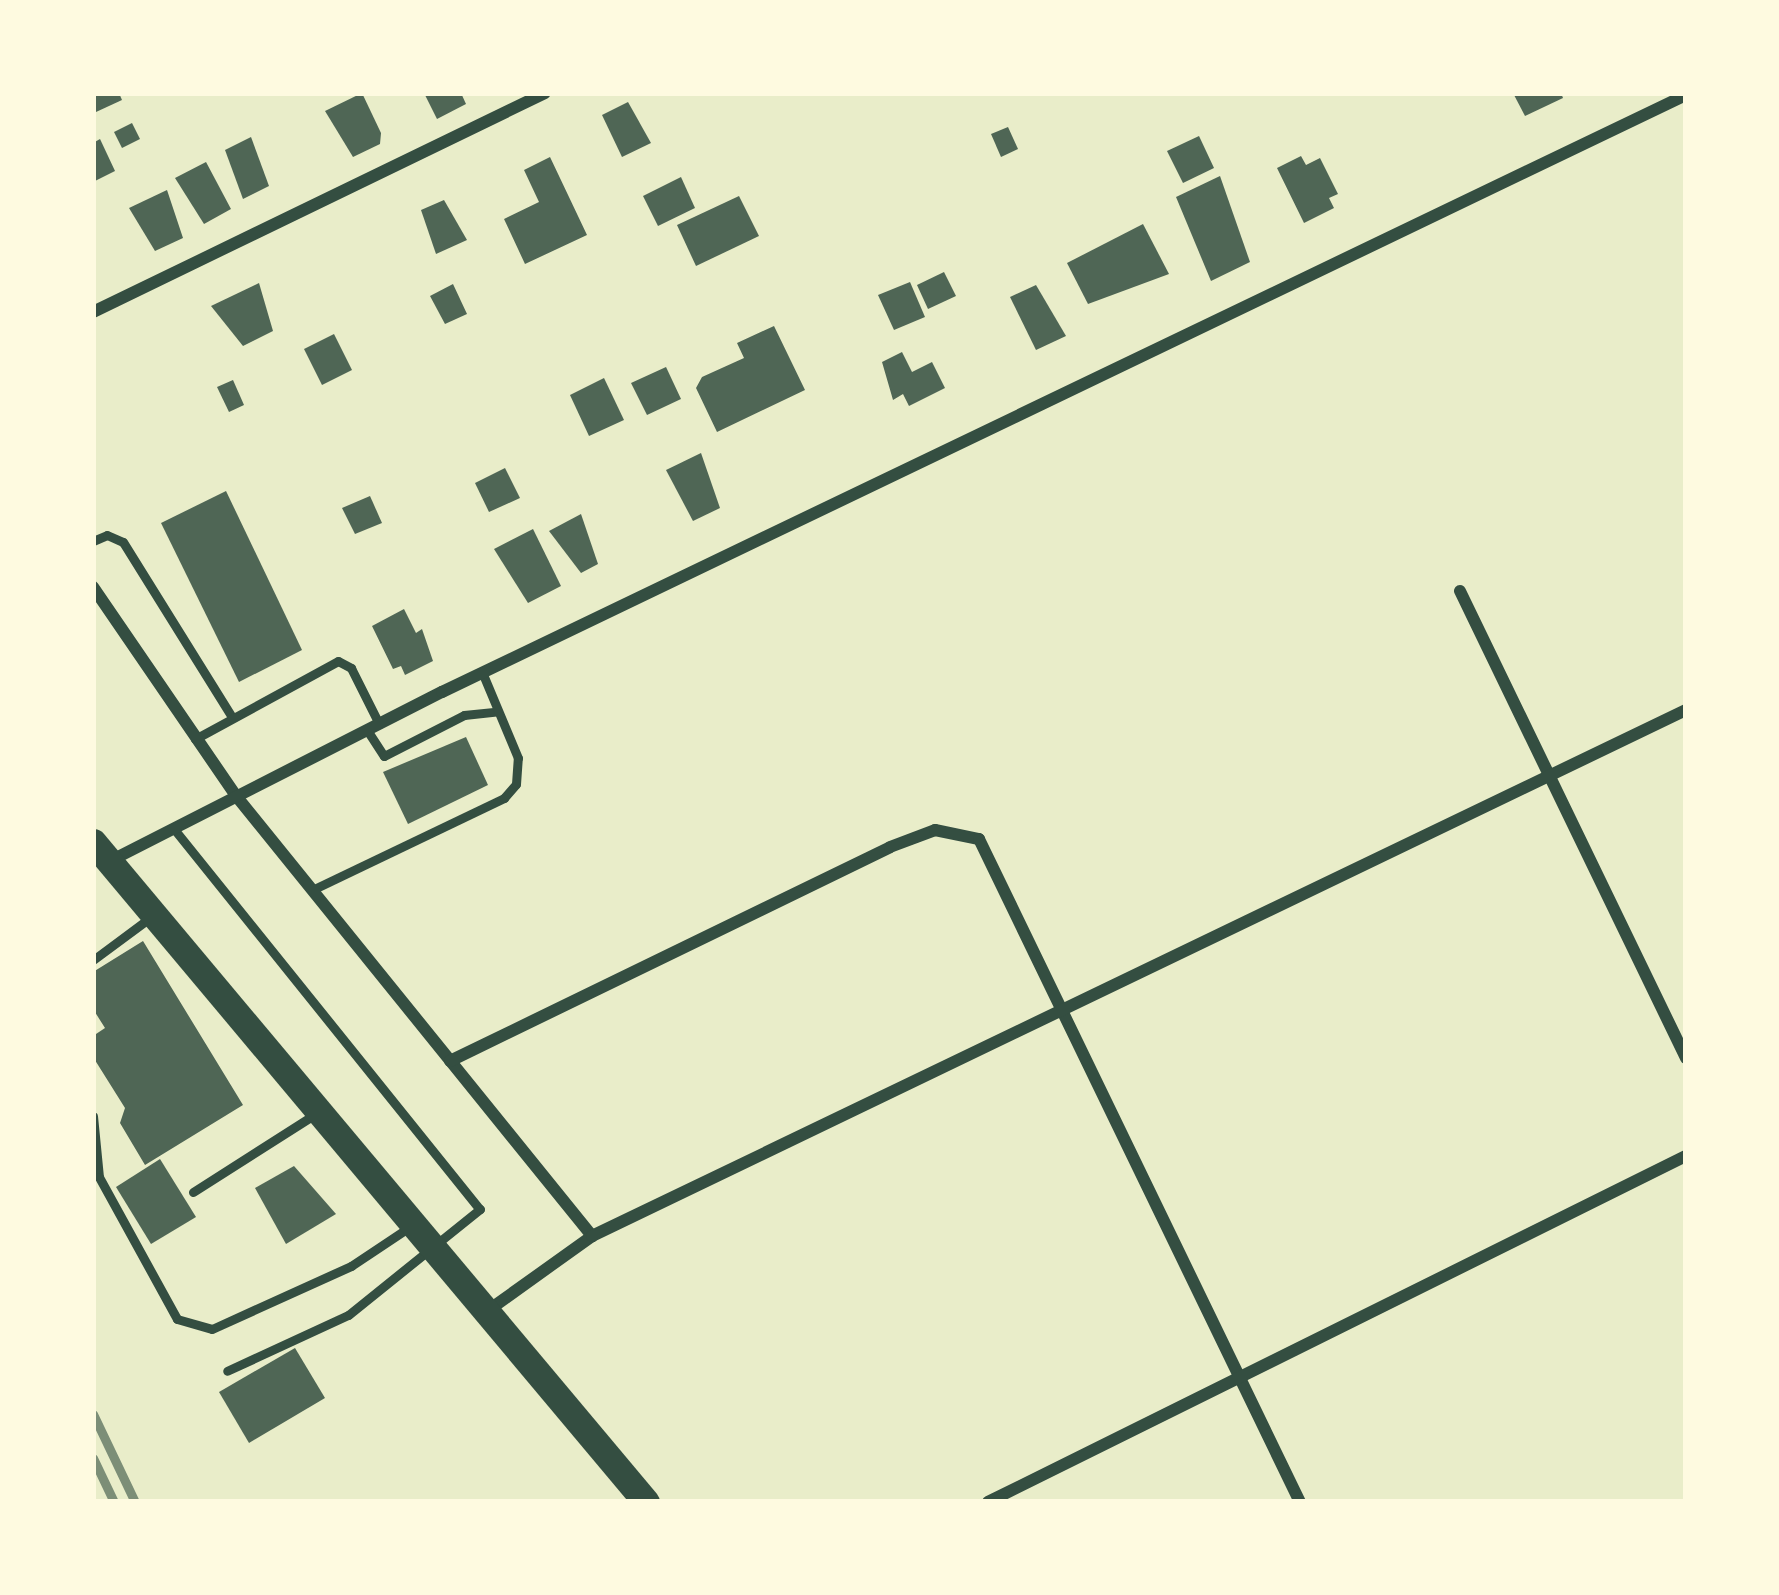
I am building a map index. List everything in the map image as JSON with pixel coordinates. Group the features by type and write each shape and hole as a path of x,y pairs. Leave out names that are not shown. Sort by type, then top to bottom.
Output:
{"main road":[{"path":"105,860 646,1502"}],"street":[{"path":"93,313 545,93"},
{"path":"105,860 482,672 1686,94"},
{"path":"93,587 237,797 592,1236"},
{"path":"1460,591 1686,1058"},
{"path":"485,1312 592,1236 1686,710"},
{"path":"450,1061 935,830 979,839 1300,1502"},
{"path":"988,1502 1236,1373 1686,1156"}],"lane":[{"path":"93,541 106,535 123,542 232,717"},
{"path":"195,739 338,661 351,668 384,756 464,716 494,712"},
{"path":"312,890 504,798 520,771 482,672"},
{"path":"174,829 480,1209 435,1252 348,1315 226,1371"},
{"path":"93,960 154,915"},
{"path":"193,1192 319,1112"},
{"path":"93,1116 99,1177 177,1318 212,1329 350,1266 412,1225"}],"building":[{"path":"93,93 119,93 122,100 96,112"},
{"path":"362,93 381,133 380,144 353,157 325,111"},
{"path":"424,93 461,93 466,104 437,119"},
{"path":"1513,93 1561,93 1563,98 1525,116"},
{"path":"628,102 651,143 622,157 602,115"},
{"path":"132,123 140,139 122,148 114,132"},
{"path":"1008,127 1018,149 1001,157 991,134"},
{"path":"1199,136 1214,168 1183,183 1167,151"},
{"path":"251,137 269,186 243,199 225,150"},
{"path":"100,139 115,171 93,182 93,143"},
{"path":"1301,156 1306,165 1320,158 1338,194 1329,198 1334,208 1304,223 1277,168"},
{"path":"550,157 587,235 525,264 504,219 539,202 524,170"},
{"path":"206,162 231,209 204,224 175,178"},
{"path":"1220,176 1250,262 1211,281 1176,197"},
{"path":"681,177 695,208 658,226 643,196"},
{"path":"167,190 183,238 155,251 129,208"},
{"path":"739,196 759,236 696,266 677,225"},
{"path":"444,200 467,240 436,254 421,210"},
{"path":"1143,224 1169,274 1088,304 1067,263"},
{"path":"944,272 956,296 928,309 917,285"},
{"path":"910,282 925,317 894,330 878,295"},
{"path":"259,283 273,331 243,346 211,306"},
{"path":"453,284 467,314 445,324 430,296"},
{"path":"1036,285 1066,336 1036,350 1010,297"},
{"path":"774,326 805,390 717,432 696,388 702,377 744,358 737,343"},
{"path":"334,334 352,370 322,385 304,349"},
{"path":"902,352 912,372 932,362 945,388 909,406 903,394 893,400 882,362"},
{"path":"666,367 681,399 647,415 631,383"},
{"path":"604,378 624,420 589,436 570,395"},
{"path":"233,380 244,405 229,412 217,387"},
{"path":"701,453 720,508 693,521 666,470"},
{"path":"505,468 520,498 489,512 475,483"},
{"path":"226,491 302,650 239,682 161,523"},
{"path":"370,496 382,523 355,534 342,508"},
{"path":"581,514 598,564 581,573 549,531"},
{"path":"533,529 561,586 528,603 494,549"},
{"path":"404,609 416,633 422,629 433,661 405,675 401,666 393,669 372,626"},
{"path":"466,737 488,785 408,824 383,772"},
{"path":"143,941 243,1105 145,1165 120,1123 125,1108 93,1057 93,1036 105,1028 93,1009 93,972"},
{"path":"160,1159 196,1217 151,1244 116,1187"},
{"path":"294,1166 336,1214 286,1244 255,1188"},
{"path":"295,1348 325,1398 249,1443 219,1392"}],"railway":[{"path":"93,1414 135,1502"},
{"path":"93,1458 114,1502"}]}
